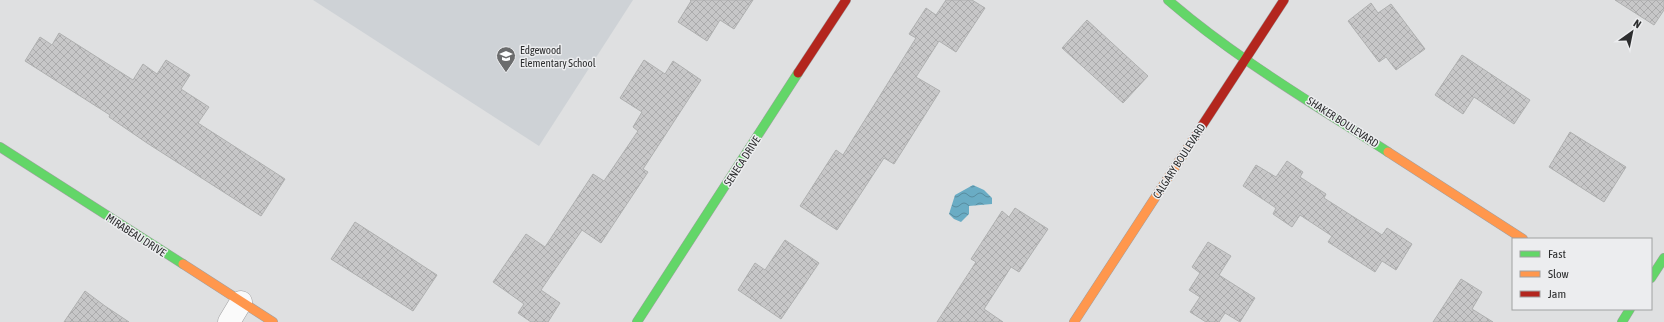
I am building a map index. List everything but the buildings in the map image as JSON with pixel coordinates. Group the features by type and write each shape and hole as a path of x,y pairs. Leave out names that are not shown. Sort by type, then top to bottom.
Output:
{"street":[{"name":"SENECA DRIVE","path":"637,322 846,0"},
{"name":"SHAKER BOULEVARD","path":"1168,0 1191,20 1245,59 1521,238"},
{"name":"CALGARY BOULEVARD","path":"1074,322 1284,0"},
{"name":"MIRABEAU DRIVE","path":"0,147 272,322"},
{"path":"1652,276 1664,258"},
{"path":"229,322 241,302"},
{"path":"1622,322 1629,310"}],"shaded area":[{"name":"Edgewood Elementary School","path":"313,0 633,0 539,146"}],"water":[{"path":"973,185 984,190 992,198 992,204 969,206 969,214 961,222 954,219 949,214 955,195"}],"traffic: fast":[{"path":"1168,0 1248,61 1388,152"},
{"path":"637,322 798,73"},
{"path":"0,147 183,264"},
{"path":"1652,276 1664,258"},
{"path":"1622,322 1629,310"}],"traffic: slow":[{"path":"1074,322 1194,138"},
{"path":"1388,152 1521,238"},
{"path":"183,264 273,322"}],"traffic: jam":[{"path":"798,73 846,0"},
{"path":"1194,138 1284,0"}],"place":[{"name":"Edgewood Elementary School","path":"506,73"}]}
